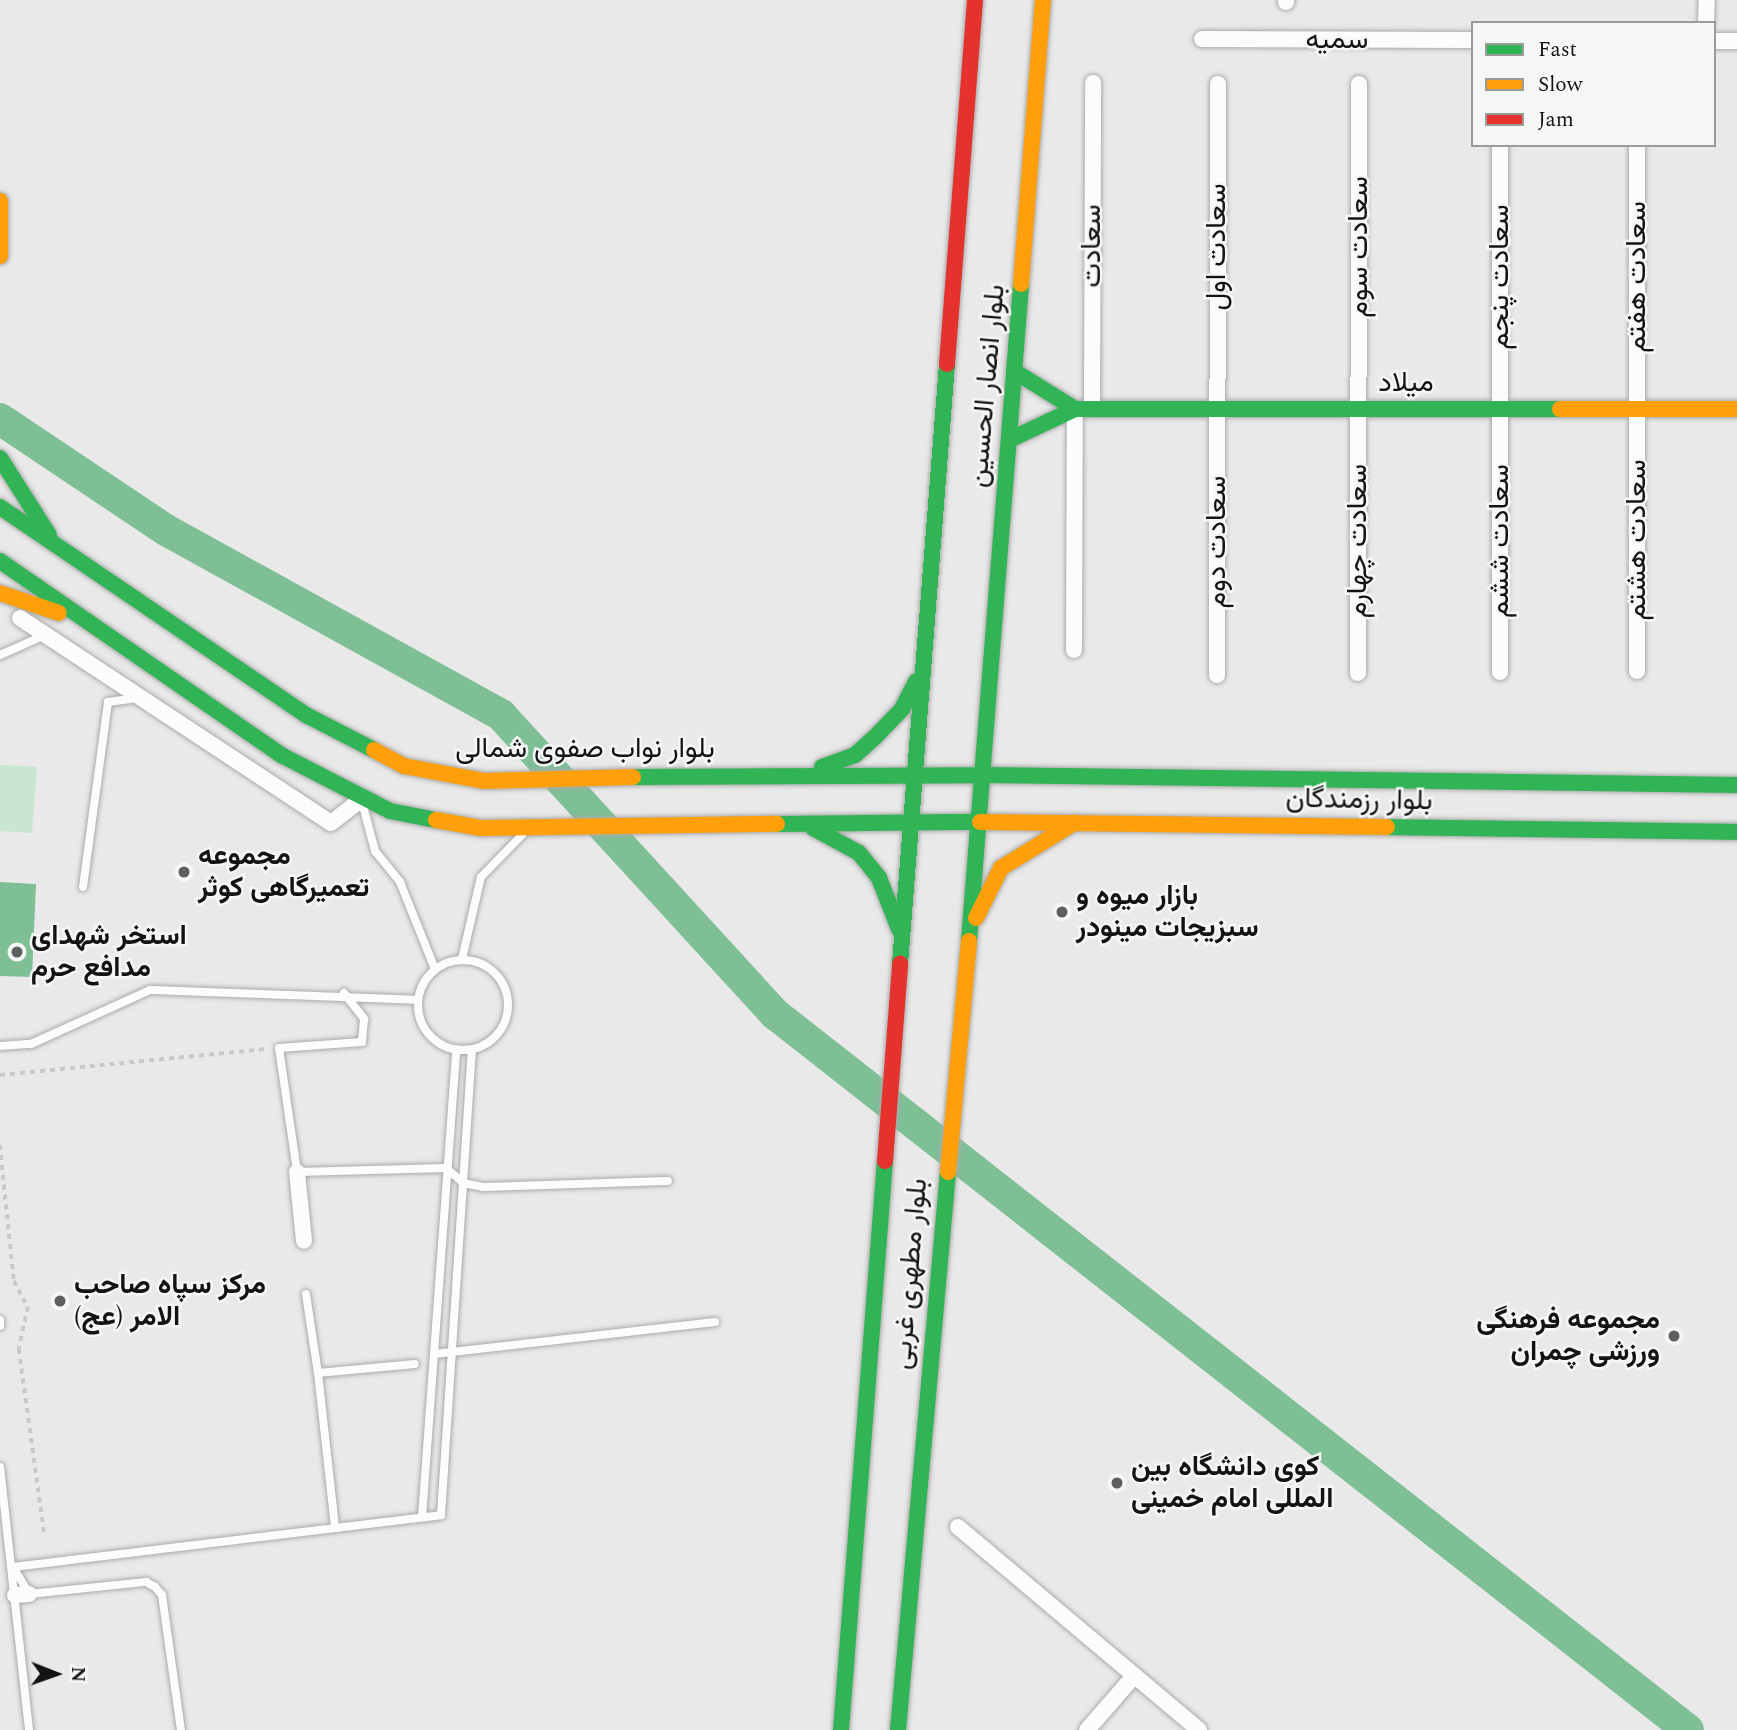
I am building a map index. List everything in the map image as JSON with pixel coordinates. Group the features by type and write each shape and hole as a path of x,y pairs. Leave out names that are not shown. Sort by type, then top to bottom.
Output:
{"main road":[{"name":"بلوار انصار الحسین","path":"909,824 975,0"},
{"name":"بلوار انصار الحسین","path":"980,822 1043,0"},
{"path":"0,201 0,256"},
{"path":"1014,371 1074,409"},
{"path":"1009,440 1074,409"},
{"name":"میلاد","path":"1074,409 1737,409"},
{"path":"0,458 58,547"},
{"name":"بلوار نواب صفوی شمالی","path":"0,507 359,746 445,775 531,781 808,772 912,773"},
{"path":"0,561 283,756 362,799 437,822 531,828 909,824"},
{"path":"0,593 108,636"},
{"path":"808,772 855,755 902,709 923,650"},
{"name":"بلوار رزمندگان","path":"912,773 1737,785"},
{"name":"بلوار رزمندگان","path":"909,824 980,822 1737,832"},
{"name":"بلوار مطهری غربی","path":"898,1730 964,955 980,822"},
{"path":"964,955 1001,868 1074,823"},
{"path":"806,824 859,853 879,878 902,940"},
{"name":"بلوار مطهری غربی","path":"841,1730 895,1041 909,824"}],"street":[{"path":"1706,21 1707,0"},
{"name":"سمیه","path":"1202,39 1471,40"},
{"path":"1716,41 1737,41"},
{"name":"سعادت","path":"1092,409 1093,83"},
{"name":"سعادت اول","path":"1217,409 1218,84"},
{"name":"سعادت سوم","path":"1359,85 1359,409"},
{"name":"سعادت پنجم","path":"1500,147 1500,409"},
{"name":"سعادت هفتم","path":"1637,147 1637,409"},
{"path":"1074,409 1074,650"},
{"name":"سعادت دوم","path":"1217,409 1217,675"},
{"name":"سعادت چهارم","path":"1358,673 1359,409"},
{"name":"سعادت ششم","path":"1500,409 1500,672"},
{"name":"سعادت هشتم","path":"1637,409 1637,671"},
{"path":"20,618 331,823 362,799"},
{"path":"297,1172 304,1241"},
{"path":"958,1527 1199,1730"},
{"path":"1087,1730 1134,1675"}],"lane":[{"path":"0,654 45,635"},
{"path":"83,887 108,702 139,697"},
{"path":"362,799 375,851 400,882 435,969"},
{"path":"462,959 481,877 503,849 531,828"},
{"path":"462,959 494,972 508,1005 498,1034 472,1050 456,1051 429,1036 418,1000 435,969 462,959"},
{"path":"0,1046 31,1044 150,990 344,993 418,1000"},
{"path":"344,993 364,1019 362,1042 279,1048 297,1172 446,1168 463,1183 668,1181"},
{"path":"13,1567 441,1515 472,1050"},
{"path":"422,1517 456,1051"},
{"path":"306,1294 318,1373 335,1528"},
{"path":"0,1320 0,1326"},
{"path":"434,1354 452,1355 715,1322"},
{"path":"318,1373 415,1364"},
{"path":"0,1466 13,1567 22,1594 29,1730"},
{"path":"13,1567 22,1594"},
{"path":"22,1594 146,1582 155,1587 162,1595 181,1730"}],"path":[{"path":"0,1075 279,1048"},
{"path":"0,1145 14,1281 28,1307 19,1349 44,1532"}],"shaded area":[{"path":"0,765 37,767 32,833 0,831"},
{"name":"استخر شهدای مدافع حرم","path":"0,882 36,884 32,977 0,976"}],"waterway":[{"path":"0,419 166,530 501,715 775,1014 1688,1730"}],"traffic: fast":[{"path":"969,941 1021,284"},
{"path":"900,964 947,364"},
{"path":"1014,371 1075,409"},
{"path":"1009,440 1075,409 1560,409"},
{"path":"0,458 49,535"},
{"path":"0,507 308,716 374,750"},
{"path":"0,561 283,756 390,811 436,820"},
{"path":"822,767 855,755 876,736 902,709 916,681"},
{"path":"982,775 1737,785"},
{"path":"633,777 982,775"},
{"path":"777,824 980,822"},
{"path":"1387,827 1737,832"},
{"path":"813,828 859,853 879,878 899,929"},
{"path":"841,1730 885,1161"},
{"path":"898,1730 948,1172"}],"traffic: slow":[{"path":"1021,284 1043,0"},
{"path":"0,201 0,256"},
{"path":"1560,409 1737,409"},
{"path":"0,593 59,613"},
{"path":"374,750 404,766 484,781 633,777"},
{"path":"436,820 481,828 777,824"},
{"path":"980,822 1387,827"},
{"path":"976,918 1001,868 1074,823"},
{"path":"948,1172 969,941"}],"traffic: jam":[{"path":"947,364 975,0"},
{"path":"885,1161 900,964"}],"place":[{"name":"مجموعه تعمیرگاهی کوثر","path":"184,872"},
{"name":"بازار میوه و سبزیجات مینودر","path":"1062,912"},
{"name":"استخر شهدای مدافع حرم","path":"17,952"},
{"name":"مرکز سپاه صاحب الامر (عج)","path":"60,1301"},
{"name":"مجموعه فرهنگی ورزشی چمران","path":"1674,1336"},
{"name":"کوی دانشگاه بین المللی امام خمینی","path":"1117,1483"}]}
